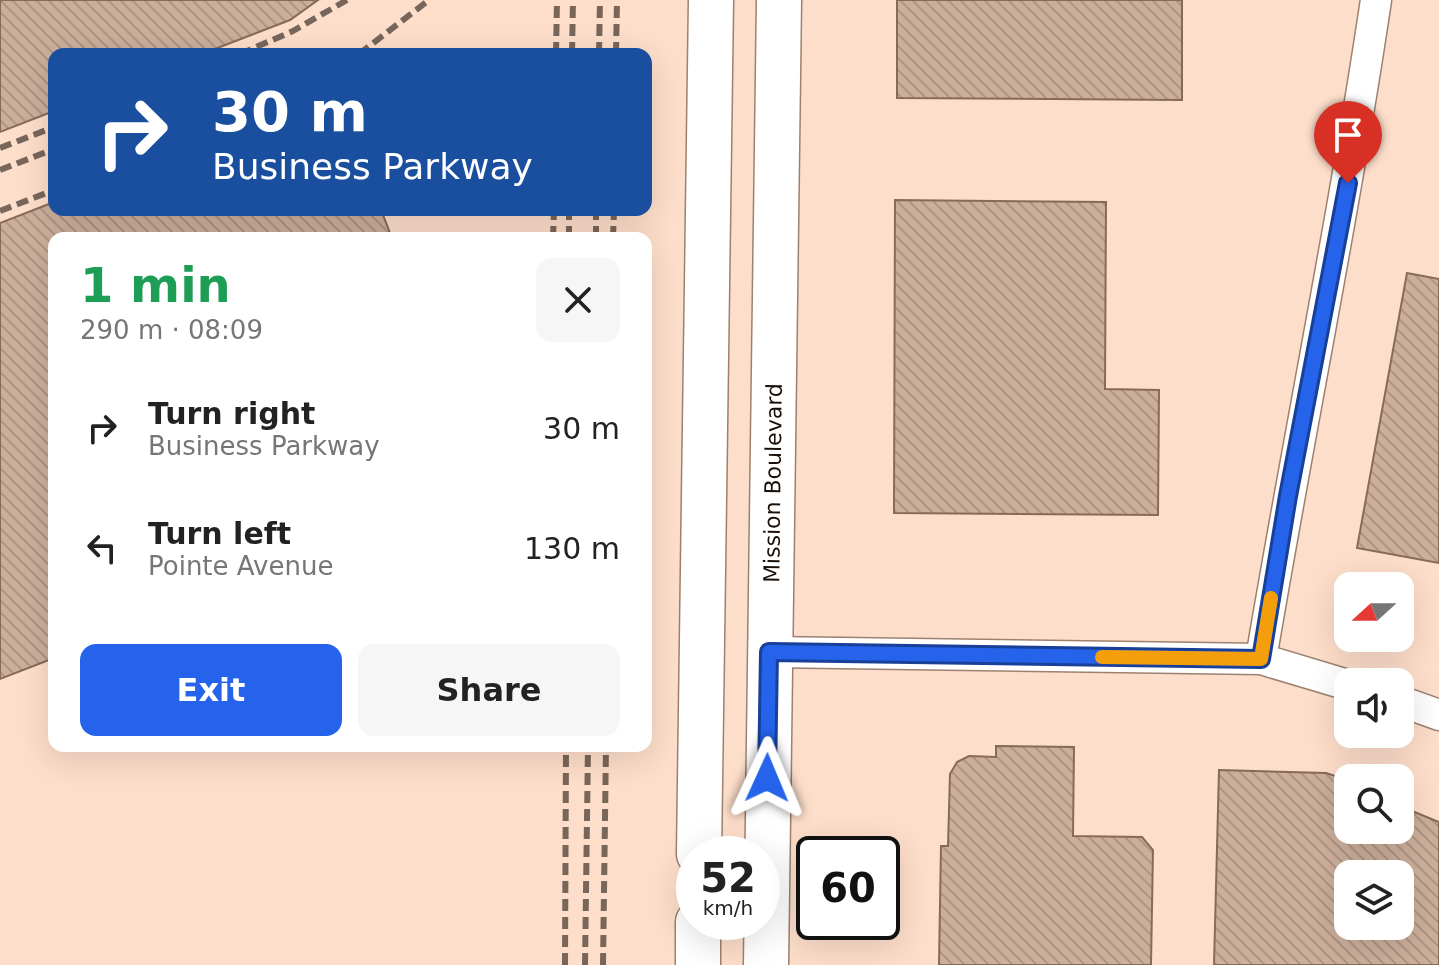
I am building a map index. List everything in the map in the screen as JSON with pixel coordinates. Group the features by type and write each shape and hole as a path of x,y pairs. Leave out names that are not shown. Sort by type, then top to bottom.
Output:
{"main road":[{"path":"699,836 711,0"},
{"name":"Mission Boulevard","path":"766,965 779,0"},
{"path":"698,940 698,965"}],"street":[{"path":"1261,659 1288,496 1355,146 1376,0"},
{"path":"769,652 1261,659 1334,681"},
{"path":"1414,706 1439,715"}],"building":[{"path":"0,0 318,0 290,20 218,48 48,48 48,113 0,132"},
{"path":"897,0 1182,0 1182,100 897,98"},
{"path":"895,200 1106,202 1105,389 1159,390 1158,515 894,513"},
{"path":"48,204 48,216 383,216 390,232 48,232 48,660 0,679 0,223"},
{"path":"1407,273 1439,279 1439,563 1357,548"},
{"path":"996,746 1074,747 1073,836 1142,837 1153,850 1151,965 939,965 941,846 948,846 950,774 957,762 969,756 996,757"},
{"path":"1219,770 1334,776 1334,844 1414,844 1414,812 1439,822 1439,965 1214,965"}],"railway":[{"path":"254,48 293,31 347,0"},
{"path":"367,48 429,0"},
{"path":"556,48 557,0"},
{"path":"572,48 573,0"},
{"path":"599,48 600,0"},
{"path":"616,48 617,0"},
{"path":"0,148 48,129"},
{"path":"0,170 48,151"},
{"path":"0,211 48,192"},
{"path":"553,232 554,216"},
{"path":"569,216 569,232"},
{"path":"596,216 596,232"},
{"path":"613,232 614,216"},
{"path":"565,965 566,752"},
{"path":"585,965 588,752"},
{"path":"603,965 606,752"}],"slow traffic":[{"path":"1102,657 1261,659 1271,598"}],"route":[{"path":"767,778 769,652 1261,659 1288,496 1348,183"}]}
